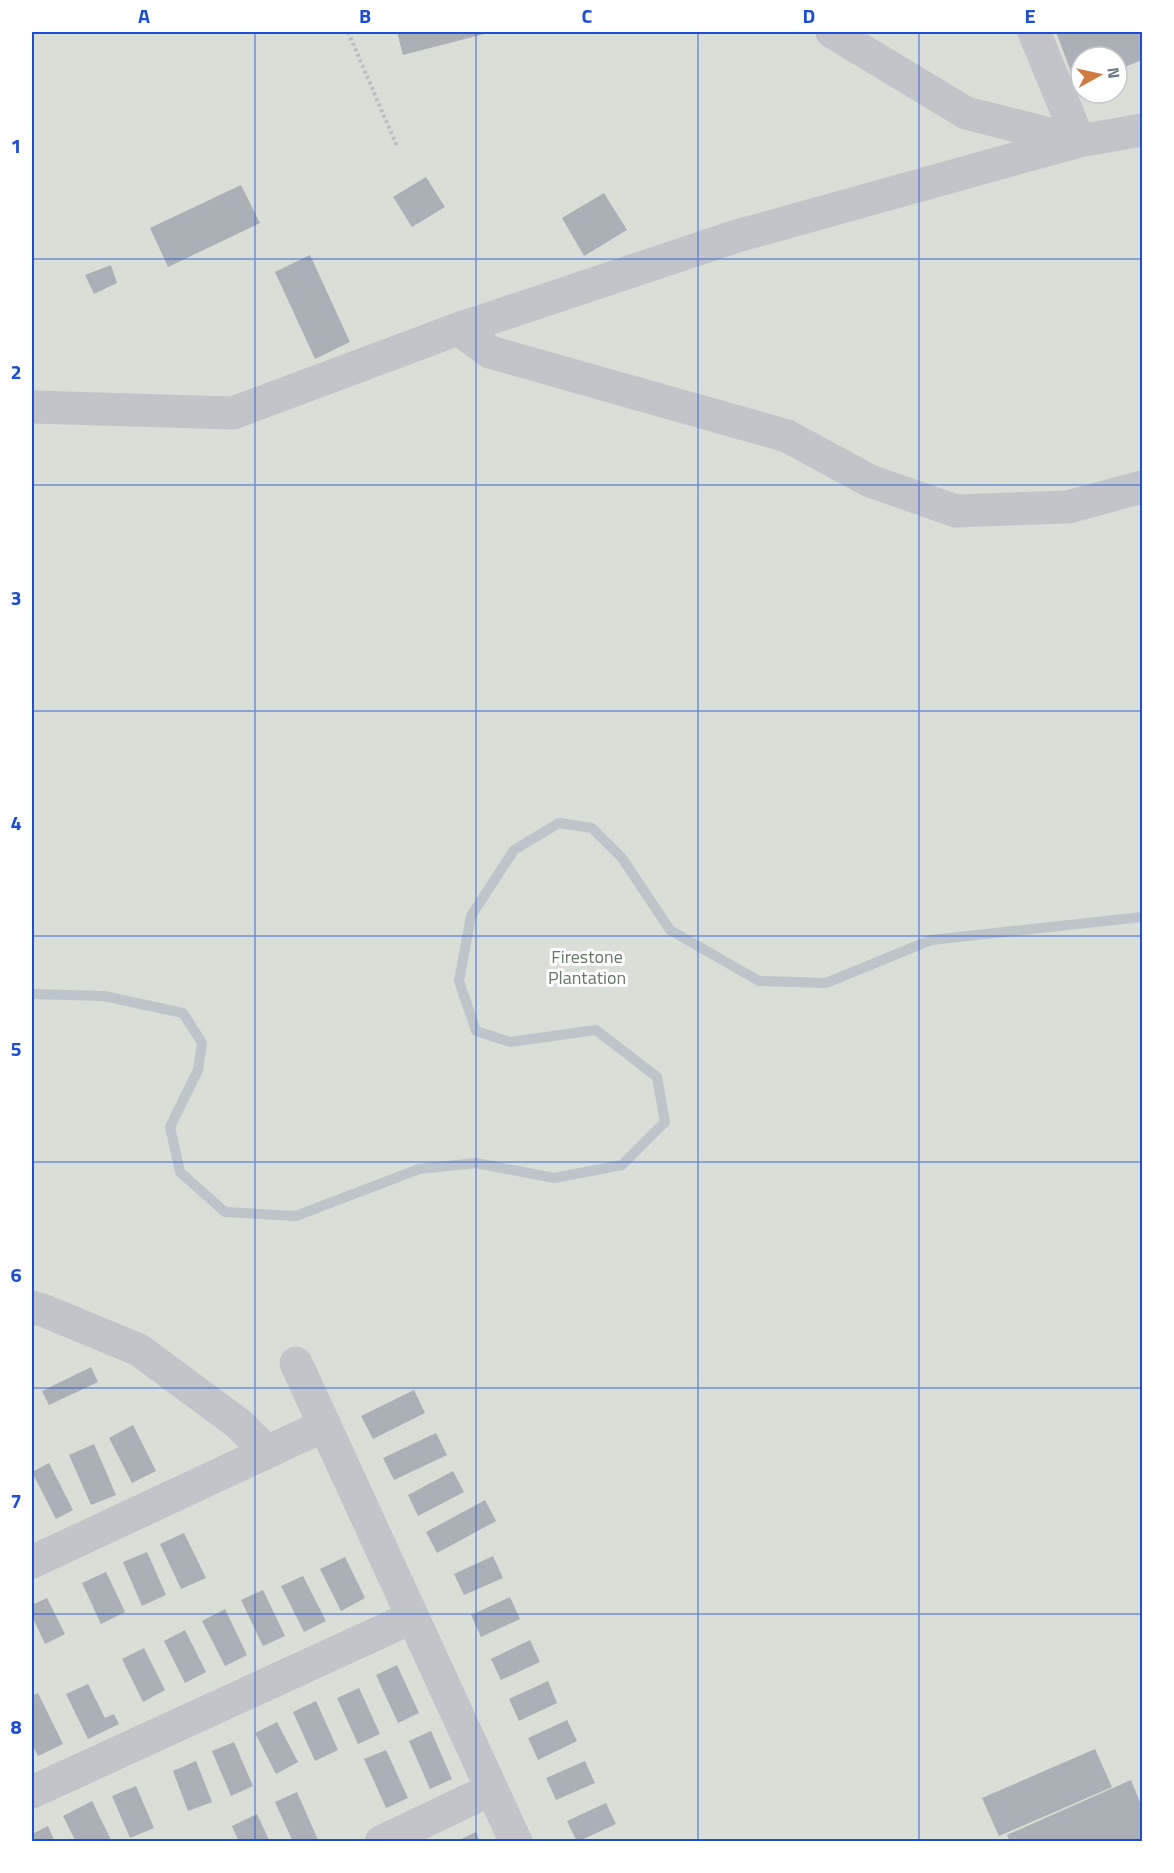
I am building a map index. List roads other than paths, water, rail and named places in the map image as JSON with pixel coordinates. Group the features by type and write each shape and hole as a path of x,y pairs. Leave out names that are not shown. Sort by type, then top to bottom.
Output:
{"street":[{"path":"832,32 966,112 1078,141"},
{"path":"1034,32 1078,141"},
{"path":"32,406 233,413 458,329 737,236 1078,141 1143,129"},
{"path":"458,329 490,352 787,436 870,481 956,511 1068,507 1143,487"},
{"path":"32,1307 140,1350 239,1424 267,1452"},
{"path":"296,1363 516,1842"},
{"path":"32,1562 325,1425"},
{"path":"32,1792 413,1617"},
{"path":"381,1842 492,1789"}],"waterway":[{"path":"32,994 104,996 183,1013 202,1043 198,1070 170,1127 180,1172 225,1212 296,1216 419,1169 476,1163 554,1178 622,1165 665,1122 657,1077 596,1030 510,1042 476,1031 459,981 471,916 514,850 559,823 592,828 622,858 670,930 759,981 826,983 931,940 1142,917"}],"park label":[{"name":"Firestone Plantation","path":"587,967"}]}
